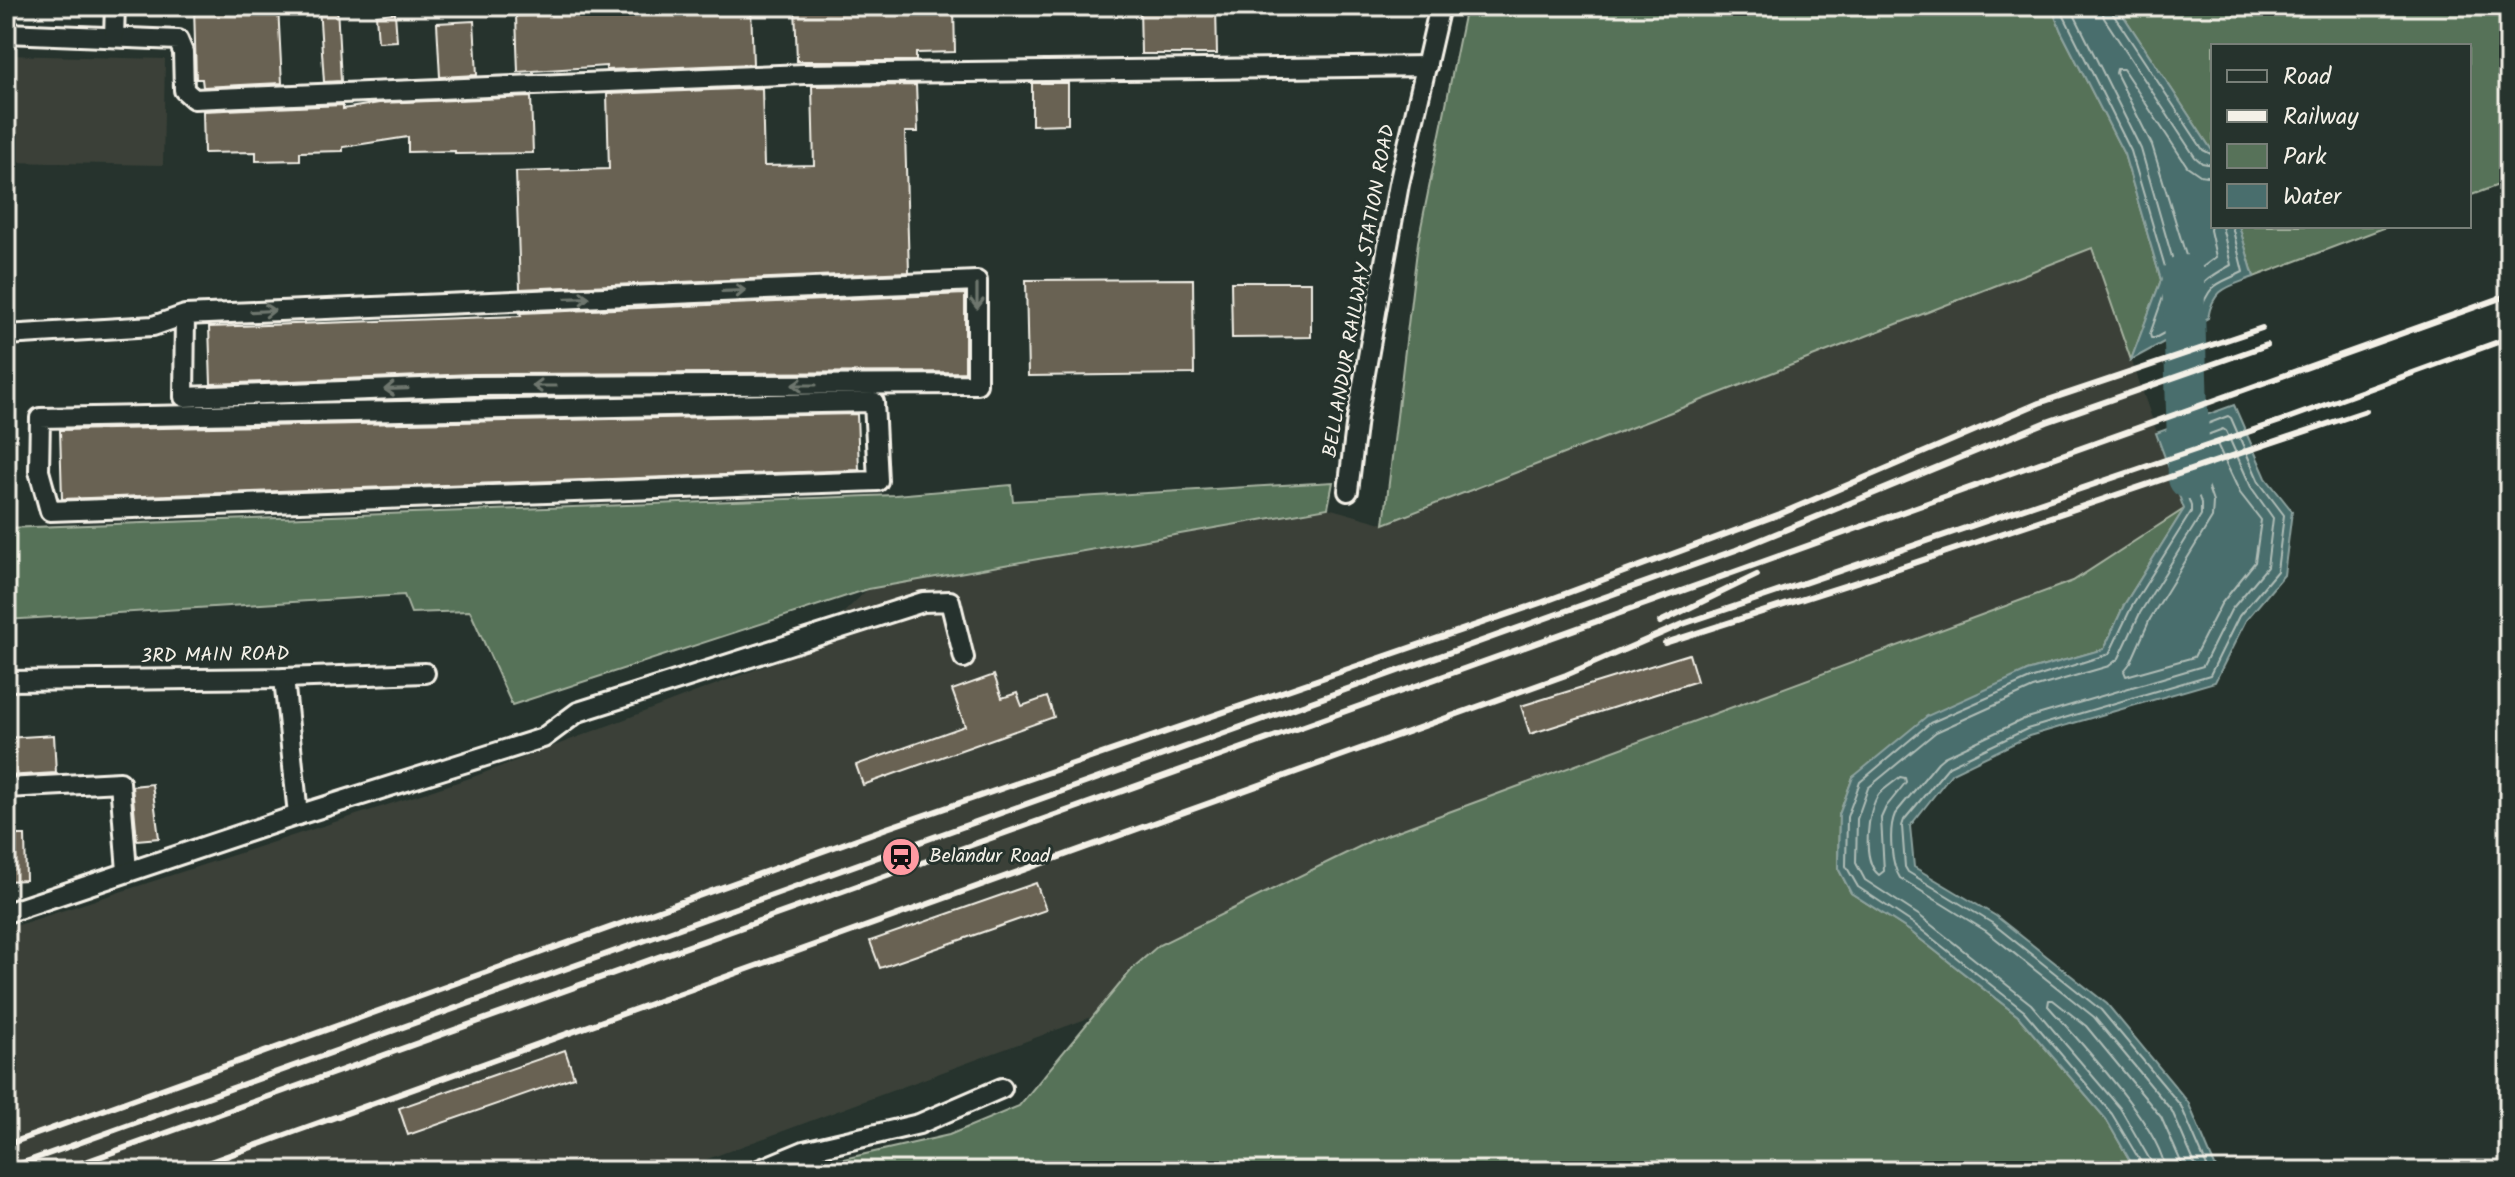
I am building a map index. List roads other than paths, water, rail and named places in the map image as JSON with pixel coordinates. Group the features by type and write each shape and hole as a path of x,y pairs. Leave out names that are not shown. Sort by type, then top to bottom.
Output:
{"street":[{"path":"114,37 115,6"},
{"name":"BELLANDUR RAILWAY STATION ROAD","path":"1348,491 1357,418 1396,199 1440,6"},
{"path":"6,33 178,40 183,52 184,90 194,99 805,74 1427,66"},
{"path":"6,335 153,326 185,315 977,281 977,384 474,386 184,397 185,315"},
{"path":"874,402 878,481 50,511 39,471 40,418 874,402"},
{"path":"6,913 298,815 543,738 578,712 923,602 950,601 964,658"},
{"name":"3RD MAIN ROAD","path":"6,681 425,673"},
{"path":"284,678 298,815"},
{"path":"6,788 120,782 127,871"},
{"path":"756,1171 804,1151 919,1124 1002,1088"}],"water":[{"path":"2051,6 2117,6 2211,149 2211,228 2240,228 2254,277 2229,286 2218,294 2208,318 2131,360 2161,280 2124,154"},
{"path":"2234,405 2266,478 2292,511 2284,575 2246,620 2215,682 2029,736 1952,773 1910,826 1914,867 1996,916 2107,1004 2188,1102 2217,1171 2136,1171 2106,1119 2018,1016 1910,931 1851,893 1838,868 1839,815 1853,777 1927,716 2027,671 2104,649 2124,605 2184,509 2156,433"}],"waterway":[{"path":"2183,276 2189,478"}],"railway":[{"path":"60,1171 2509,295"},
{"path":"6,1145 887,828 1543,602 1780,514 2039,403 2262,328"},
{"path":"185,1171 1566,675 1683,624 2289,418 2509,338"},
{"path":"6,1169 1736,550 2047,422 2267,345"},
{"path":"1665,643 2366,411"},
{"path":"1660,622 1757,575"}],"place":[{"name":"Belandur Road","path":"901,857"}]}
